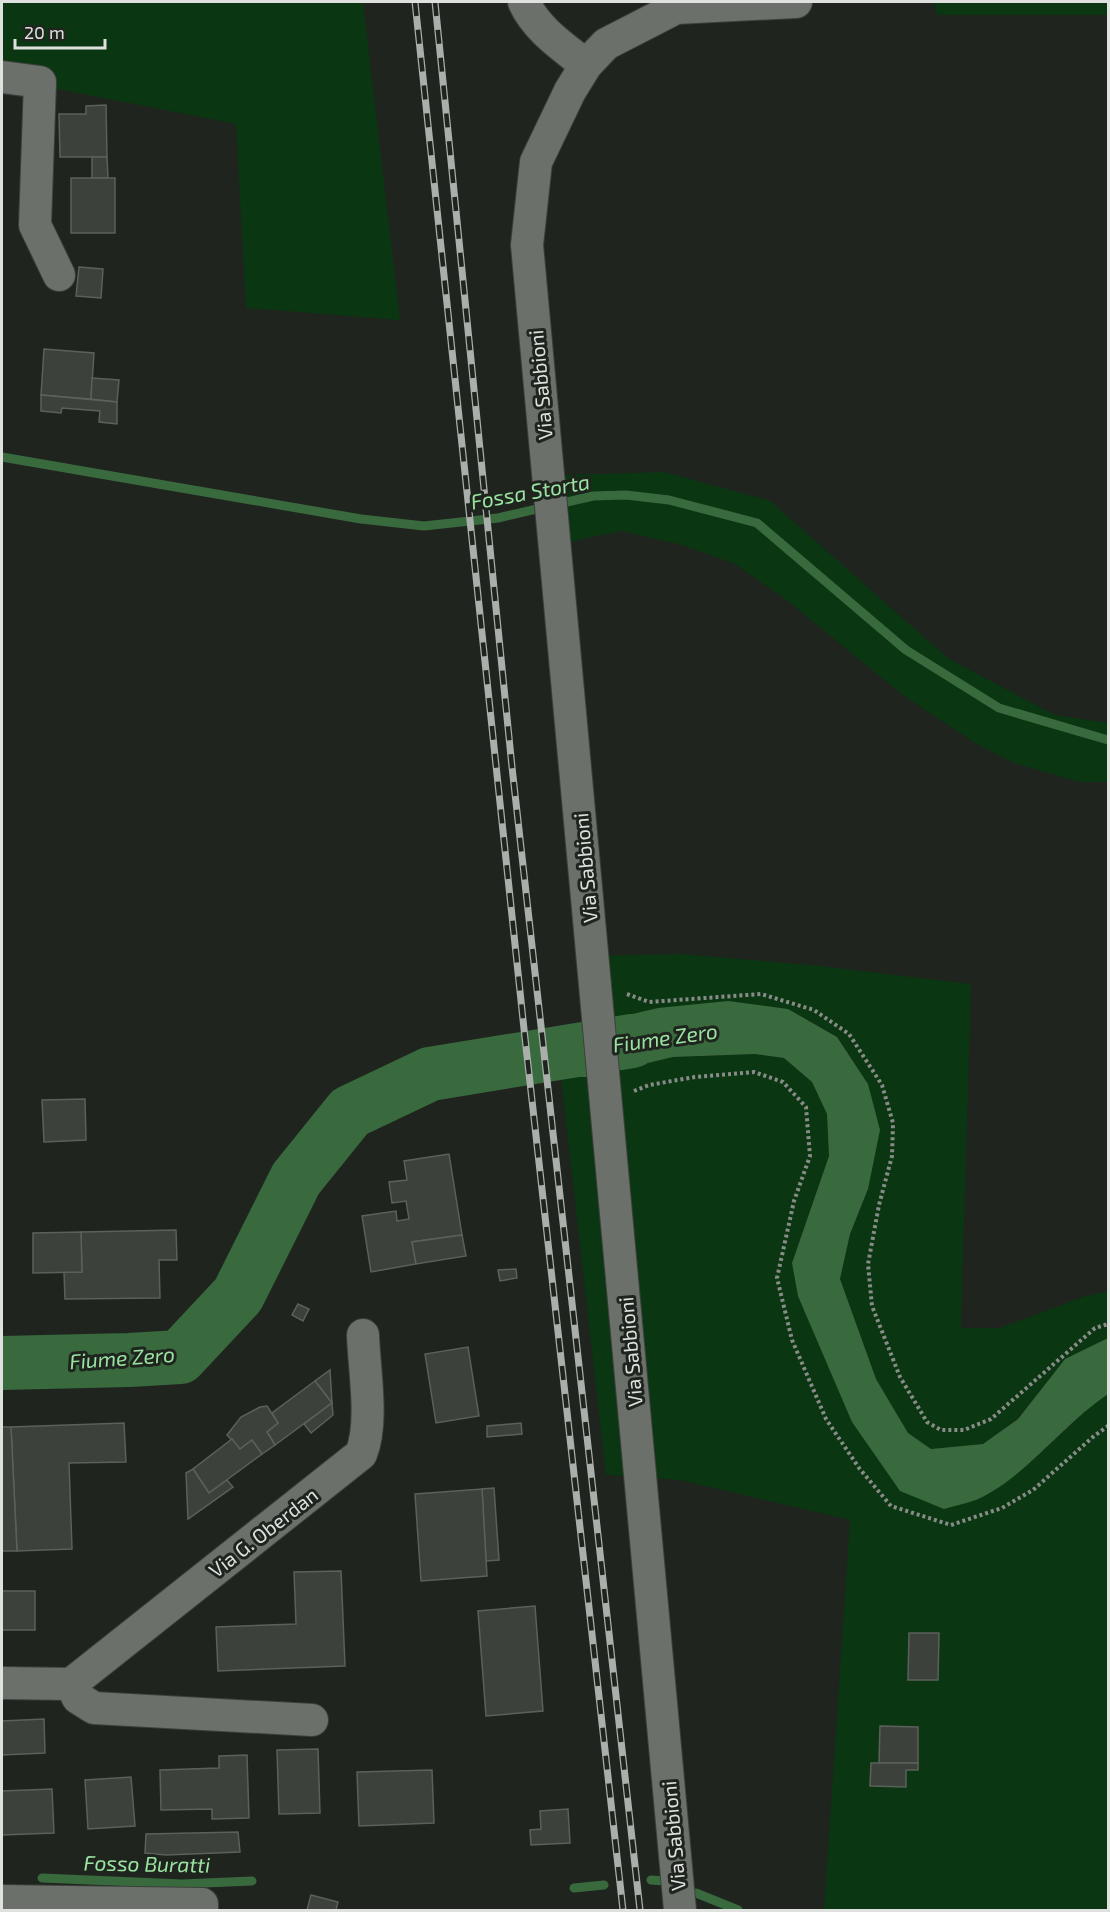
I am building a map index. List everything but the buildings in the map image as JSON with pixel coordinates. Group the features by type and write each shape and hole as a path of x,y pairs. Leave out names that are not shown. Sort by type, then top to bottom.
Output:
{"street":[{"path":"524,2 532,18 586,65"},
{"name":"Via Sabbioni","path":"680,1911 527,245 536,162 570,91 586,65 606,44 676,8 796,2"},
{"path":"2,77 40,82 35,225 59,275"},
{"name":"Via G. Oberdan","path":"71,1684 361,1454 366,1441 367,1421 363,1335"},
{"path":"2,1683 71,1684 78,1698 94,1708 312,1720"},
{"path":"2,1902 202,1904 202,1911"}],"path":[{"path":"597,1004 630,994 649,1002 761,994 814,1010 849,1034 882,1084 893,1123 892,1156 879,1205 868,1264 872,1305 900,1377 927,1422 941,1430 964,1430 992,1419 1095,1328 1108,1324"},
{"path":"606,1092 695,1077 754,1072 783,1082 806,1107 810,1156 794,1201 777,1278 792,1340 825,1419 859,1468 891,1506 951,1525 1002,1508 1033,1490 1108,1426"}],"shaded area":[{"path":"2,2 363,2 400,320 246,308 236,124 2,78"},
{"path":"934,2 1108,2 1108,15 937,15"},
{"path":"664,472 770,501 949,659 1055,715 1108,723 1108,782 1079,782 1014,763 975,743 904,696 784,598 733,563 682,545 622,531 582,539 552,549 546,482 566,475"},
{"path":"680,954 811,965 971,984 961,1328 1000,1328 1083,1297 1108,1291 1108,1338 1065,1359 1017,1419 983,1444 931,1449 908,1433 876,1379 840,1279 850,1234 868,1189 868,1084 838,1037 788,1009 597,1022 589,956"},
{"path":"755,1054 784,1058 812,1082 827,1114 829,1156 792,1262 852,1422 987,1495 1028,1465 1091,1406 1108,1394 1108,1910 824,1910 850,1520 680,1480 606,1475 561,1077 589,1077 673,1057"}],"water":[{"path":"728,1001 788,1009 837,1037 868,1084 880,1130 868,1189 850,1234 840,1279 876,1379 908,1433 931,1449 983,1444 1018,1419 1065,1359 1108,1338 1108,1394 1077,1418 1020,1471 983,1497 944,1509 900,1491 852,1422 798,1296 792,1263 829,1156 827,1114 812,1082 784,1058 755,1054 673,1057 589,1077 561,1077 556,1032 658,1008"}],"waterway":[{"name":"Fossa Storta","path":"2,457 361,519 424,526 498,518 593,496 626,495 669,500 757,523 906,650 999,708 1108,740"},
{"name":"Fiume Zero","path":"2,1363 180,1357 238,1295 296,1179 350,1112 430,1074 632,1041"},
{"name":"Fosso Buratti","path":"42,1878 182,1884 252,1881"},
{"name":"Fosso Buratti","path":"651,1880 665,1881"},
{"name":"Fosso Buratti","path":"574,1888 604,1885"},
{"name":"Fosso Buratti","path":"696,1893 738,1910"}],"railway":[{"path":"415,2 524,1029 623,1910"},
{"path":"435,2 512,767 640,1910"}]}
